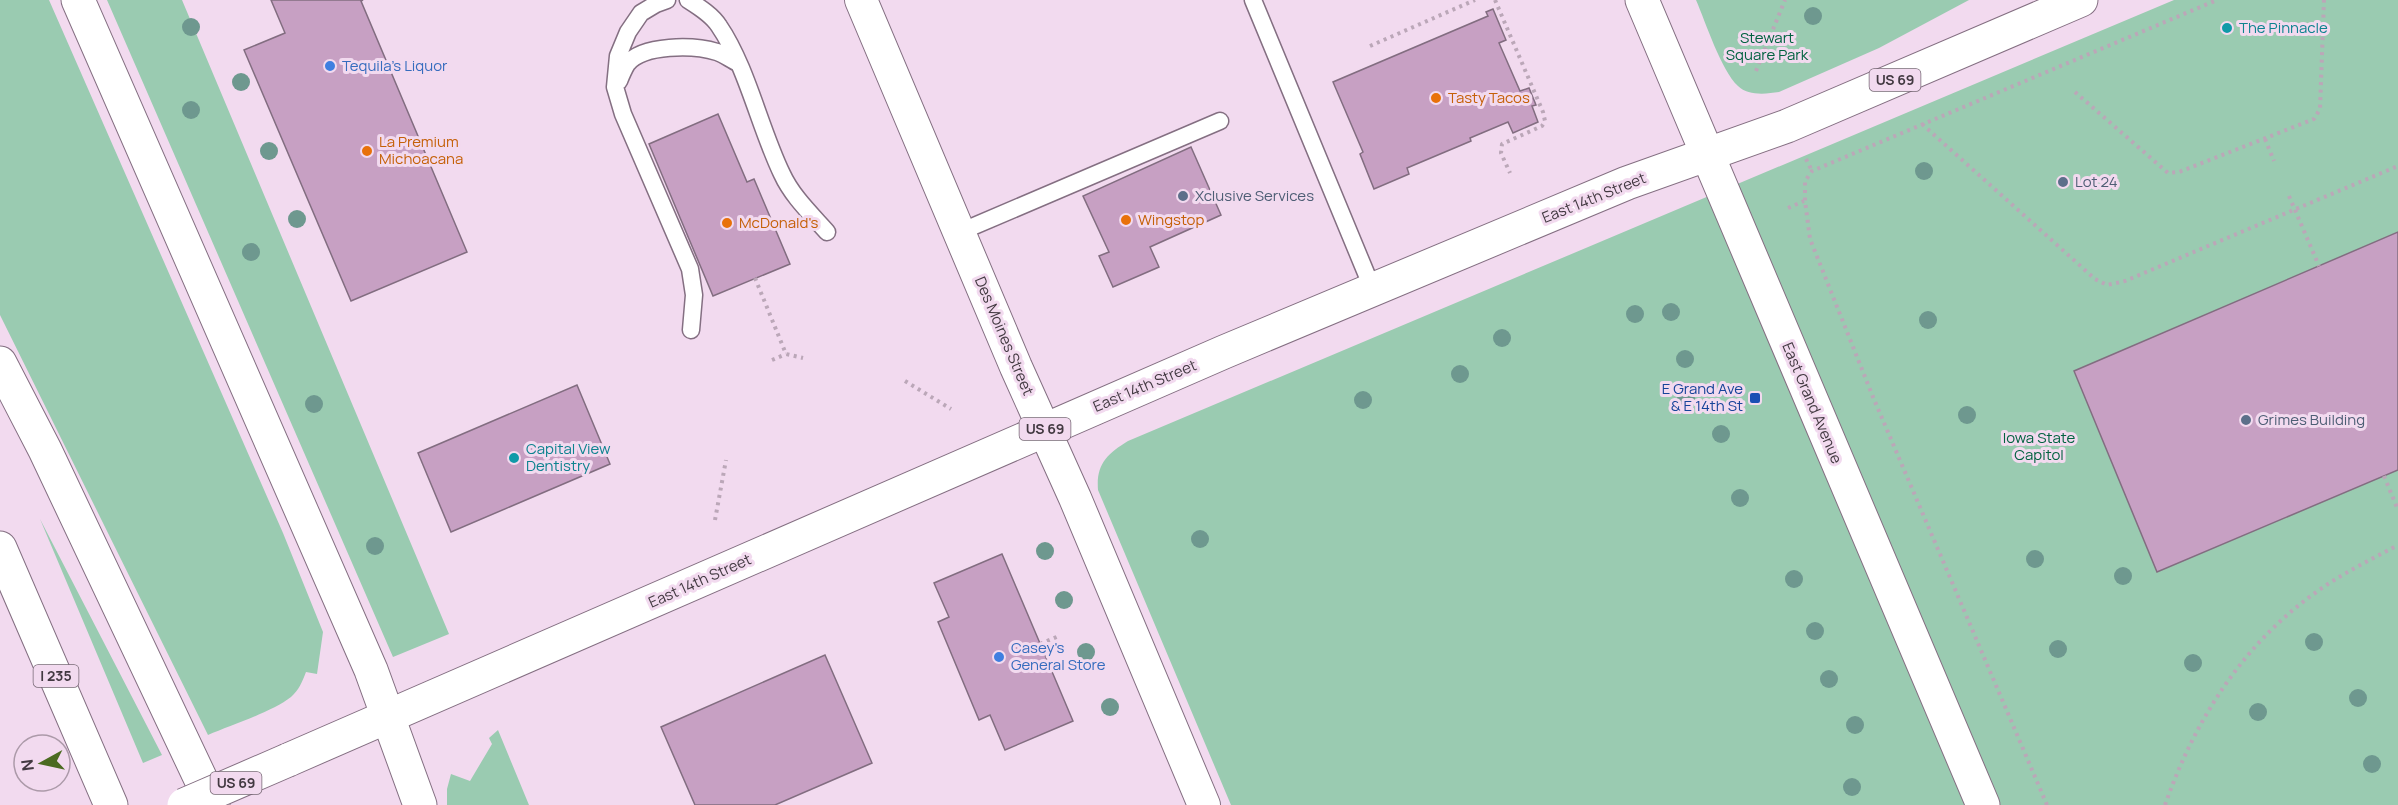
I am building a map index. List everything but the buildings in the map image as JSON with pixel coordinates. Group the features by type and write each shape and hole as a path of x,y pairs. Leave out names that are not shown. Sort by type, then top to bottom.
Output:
{"main road":[{"path":"78,0 389,716 420,805"},
{"name":"East Grand Avenue","path":"1642,0 1983,805"},
{"name":"East 14th Street","path":"184,805 455,689 1044,430 1373,290 1628,183 1787,126 2081,0"},
{"path":"0,363 45,450 213,805"},
{"name":"I 235","path":"0,548 111,805"}],"street":[{"name":"Des Moines Street","path":"861,0 1204,805"}],"lane":[{"path":"667,0 656,3 641,13 628,32 618,56 615,87 623,114 690,269 693,295 691,330"},
{"path":"688,0 718,24 738,63 783,176 797,197 827,232"},
{"path":"1253,0 1373,290"},
{"path":"615,87 628,63 644,52 664,48 693,48 718,52 738,63"},
{"path":"960,232 1220,121"}],"path":[{"path":"1370,46 1475,0"},
{"path":"1495,0 1545,121 1542,126 1502,144 1501,153 1510,173"},
{"path":"1756,71 1785,0"},
{"path":"2047,805 1873,397 1810,239 1804,201 1805,181 1812,171 2217,0"},
{"path":"2075,92 2168,174 2179,172 2314,119 2320,109 2324,0"},
{"path":"1922,124 2095,279 2107,285 2125,281 2398,166"},
{"path":"2265,139 2274,161"},
{"path":"1806,159 1812,171"},
{"path":"2289,196 2319,266"},
{"path":"1788,207 1804,201"},
{"path":"755,278 786,354"},
{"path":"772,360 786,354 803,358"},
{"path":"904,381 951,409"},
{"path":"715,520 726,459"},
{"path":"2384,476 2398,510"},
{"path":"2165,805 2176,774 2200,725 2227,680 2265,636 2314,594 2346,573 2398,545"},
{"path":"1040,644 1059,636"}],"green space":[{"path":"0,0 49,0 283,533 323,632 317,674 306,672 296,692 283,703 208,735 0,315"},
{"path":"107,0 182,0 449,634 393,657"},
{"name":"Stewart Square Park","path":"1696,0 1969,0 1879,48 1779,92 1763,94 1742,89 1732,79 1720,58"},
{"name":"Iowa State Capitol","path":"2174,0 2398,0 2398,805 1231,805 1098,490 1101,466 1114,450 1128,441"},
{"path":"40,519 162,755 143,763"},
{"path":"498,730 529,805 447,805 447,789 451,774 470,781 492,744 489,738"}],"place":[{"name":"The Pinnacle","path":"2227,28"},
{"name":"Tequila's Liquor","path":"330,66"},
{"name":"Tasty Tacos","path":"1436,98"},
{"name":"La Premium Michoacana","path":"367,151"},
{"name":"Lot 24","path":"2063,182"},
{"name":"Xclusive Services","path":"1183,196"},
{"name":"Wingstop","path":"1126,220"},
{"name":"McDonald's","path":"727,223"},
{"name":"E Grand Ave & E 14th St","path":"1755,398"},
{"name":"Grimes Building","path":"2246,420"},
{"name":"Capital View Dentistry","path":"514,458"},
{"name":"Casey's General Store","path":"999,657"}]}
